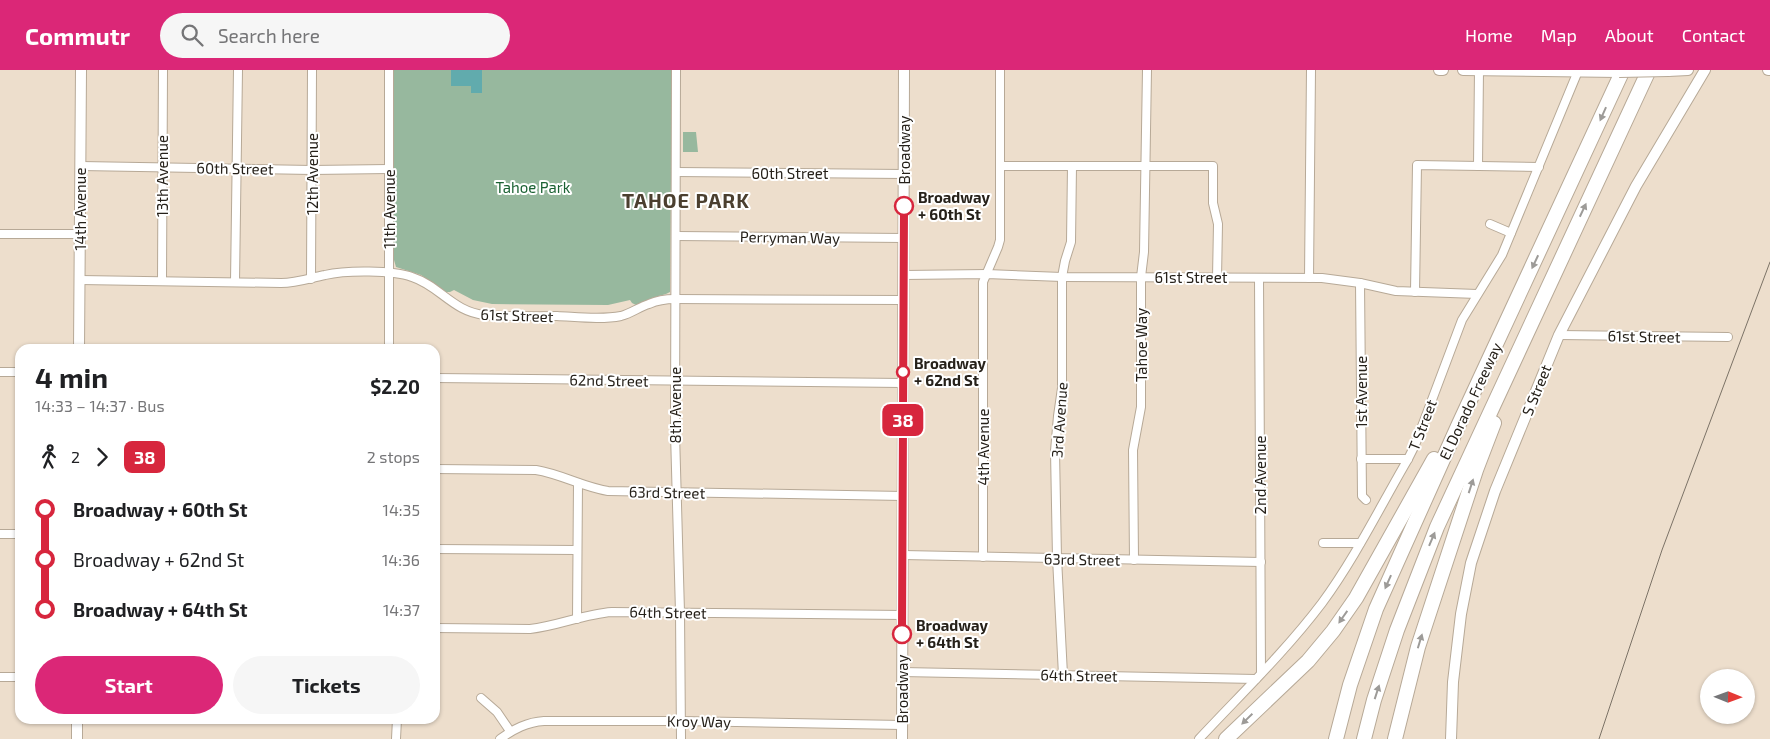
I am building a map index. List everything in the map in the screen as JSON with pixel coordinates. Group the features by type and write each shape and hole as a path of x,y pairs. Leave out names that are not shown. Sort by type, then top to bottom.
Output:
{"highway":[{"name":"El Dorado Freeway","path":"1336,739 1350,685 1376,609 1458,426 1623,70"},
{"name":"El Dorado Freeway","path":"1364,739 1374,700 1397,630 1423,561 1533,318 1649,70"},
{"path":"1395,739 1410,676 1441,575 1476,470 1533,318"},
{"path":"1226,739 1308,661 1333,631 1356,598 1444,442 1458,426"}],"street":[{"name":"14th Avenue","path":"79,344 82,70"},
{"name":"13th Avenue","path":"162,281 163,70"},
{"path":"236,282 238,70"},
{"name":"12th Avenue","path":"311,279 312,70"},
{"name":"11th Avenue","path":"389,70 389,344"},
{"name":"8th Avenue","path":"676,70 675,381 681,739"},
{"name":"Broadway","path":"902,739 904,70"},
{"name":"4th Avenue","path":"983,557 983,282 1000,240 1000,70"},
{"name":"Tahoe Way","path":"1134,560 1133,450 1141,407 1141,277 1144,252 1147,70"},
{"path":"1309,278 1311,70"},
{"path":"1463,70 1578,70 1599,72 1688,70"},
{"path":"1478,166 1480,70"},
{"name":"T Street","path":"1199,739 1292,640 1323,601 1360,543 1408,459 1460,324 1495,268 1539,167 1578,70"},
{"name":"S Street","path":"1451,739 1453,682 1458,638 1472,563 1495,491 1560,335 1636,186 1705,70"},
{"path":"1415,292 1417,165 1539,167"},
{"name":"60th Street","path":"81,166 312,170 389,169"},
{"path":"1000,166 1213,166 1214,203 1218,224 1218,278"},
{"name":"3rd Avenue","path":"1063,675 1057,558 1055,451 1062,388 1062,276 1071,242 1072,166"},
{"name":"60th Street","path":"676,172 904,174"},
{"path":"1490,224 1511,232"},
{"path":"0,234 80,234"},
{"name":"Perryman Way","path":"676,236 904,238"},
{"name":"61st Street","path":"80,280 289,283 339,273 389,273 405,275 420,280 437,290 456,306 469,312 484,315 610,317 632,312 662,300 675,299 904,300"},
{"name":"61st Street","path":"904,275 987,274 1309,278 1340,280 1415,292 1477,294"},
{"name":"2nd Avenue","path":"1258,676 1260,278"},
{"name":"1st Avenue","path":"1360,283 1362,496 1366,500"},
{"name":"61st Street","path":"1560,335 1728,337"},
{"path":"0,372 15,372"},
{"name":"62nd Street","path":"440,378 903,383"},
{"path":"1361,459 1408,459"},
{"name":"63rd Street","path":"440,469 536,470 558,474 578,483 608,491 903,496"},
{"path":"576,619 578,483"},
{"path":"0,534 15,534"},
{"path":"1322,543 1360,543"},
{"path":"440,549 577,550"},
{"name":"63rd Street","path":"903,555 1260,562"},
{"name":"64th Street","path":"440,628 530,629 612,612 902,615"},
{"name":"64th Street","path":"902,672 1258,676"},
{"path":"0,677 15,677"},
{"path":"481,698 497,712 510,731"},
{"name":"Kroy Way","path":"500,739 510,731 537,721 681,721 902,725"},
{"path":"77,724 77,739"},
{"path":"396,739 397,724"}],"green space":[{"name":"Tahoe Park","path":"394,70 672,70 670,292 636,305 630,300 608,305 492,304 473,300 454,290 446,292 421,275 396,267 394,260"},
{"path":"683,132 696,132 698,152 683,152"}],"water":[{"path":"451,70 482,70 482,93 471,93 471,86 451,86"}],"tram line":[{"path":"1599,739 1662,550 1770,262"}],"bus line":[{"name":"38","path":"902,634 904,206"}],"place":[{"name":"Broadway + 60th St","path":"904,206"},
{"name":"Broadway + 62nd St","path":"903,372"},
{"name":"Broadway + 64th St","path":"902,634"}],"district":[{"name":"TAHOE PARK","path":"686,200"}]}
